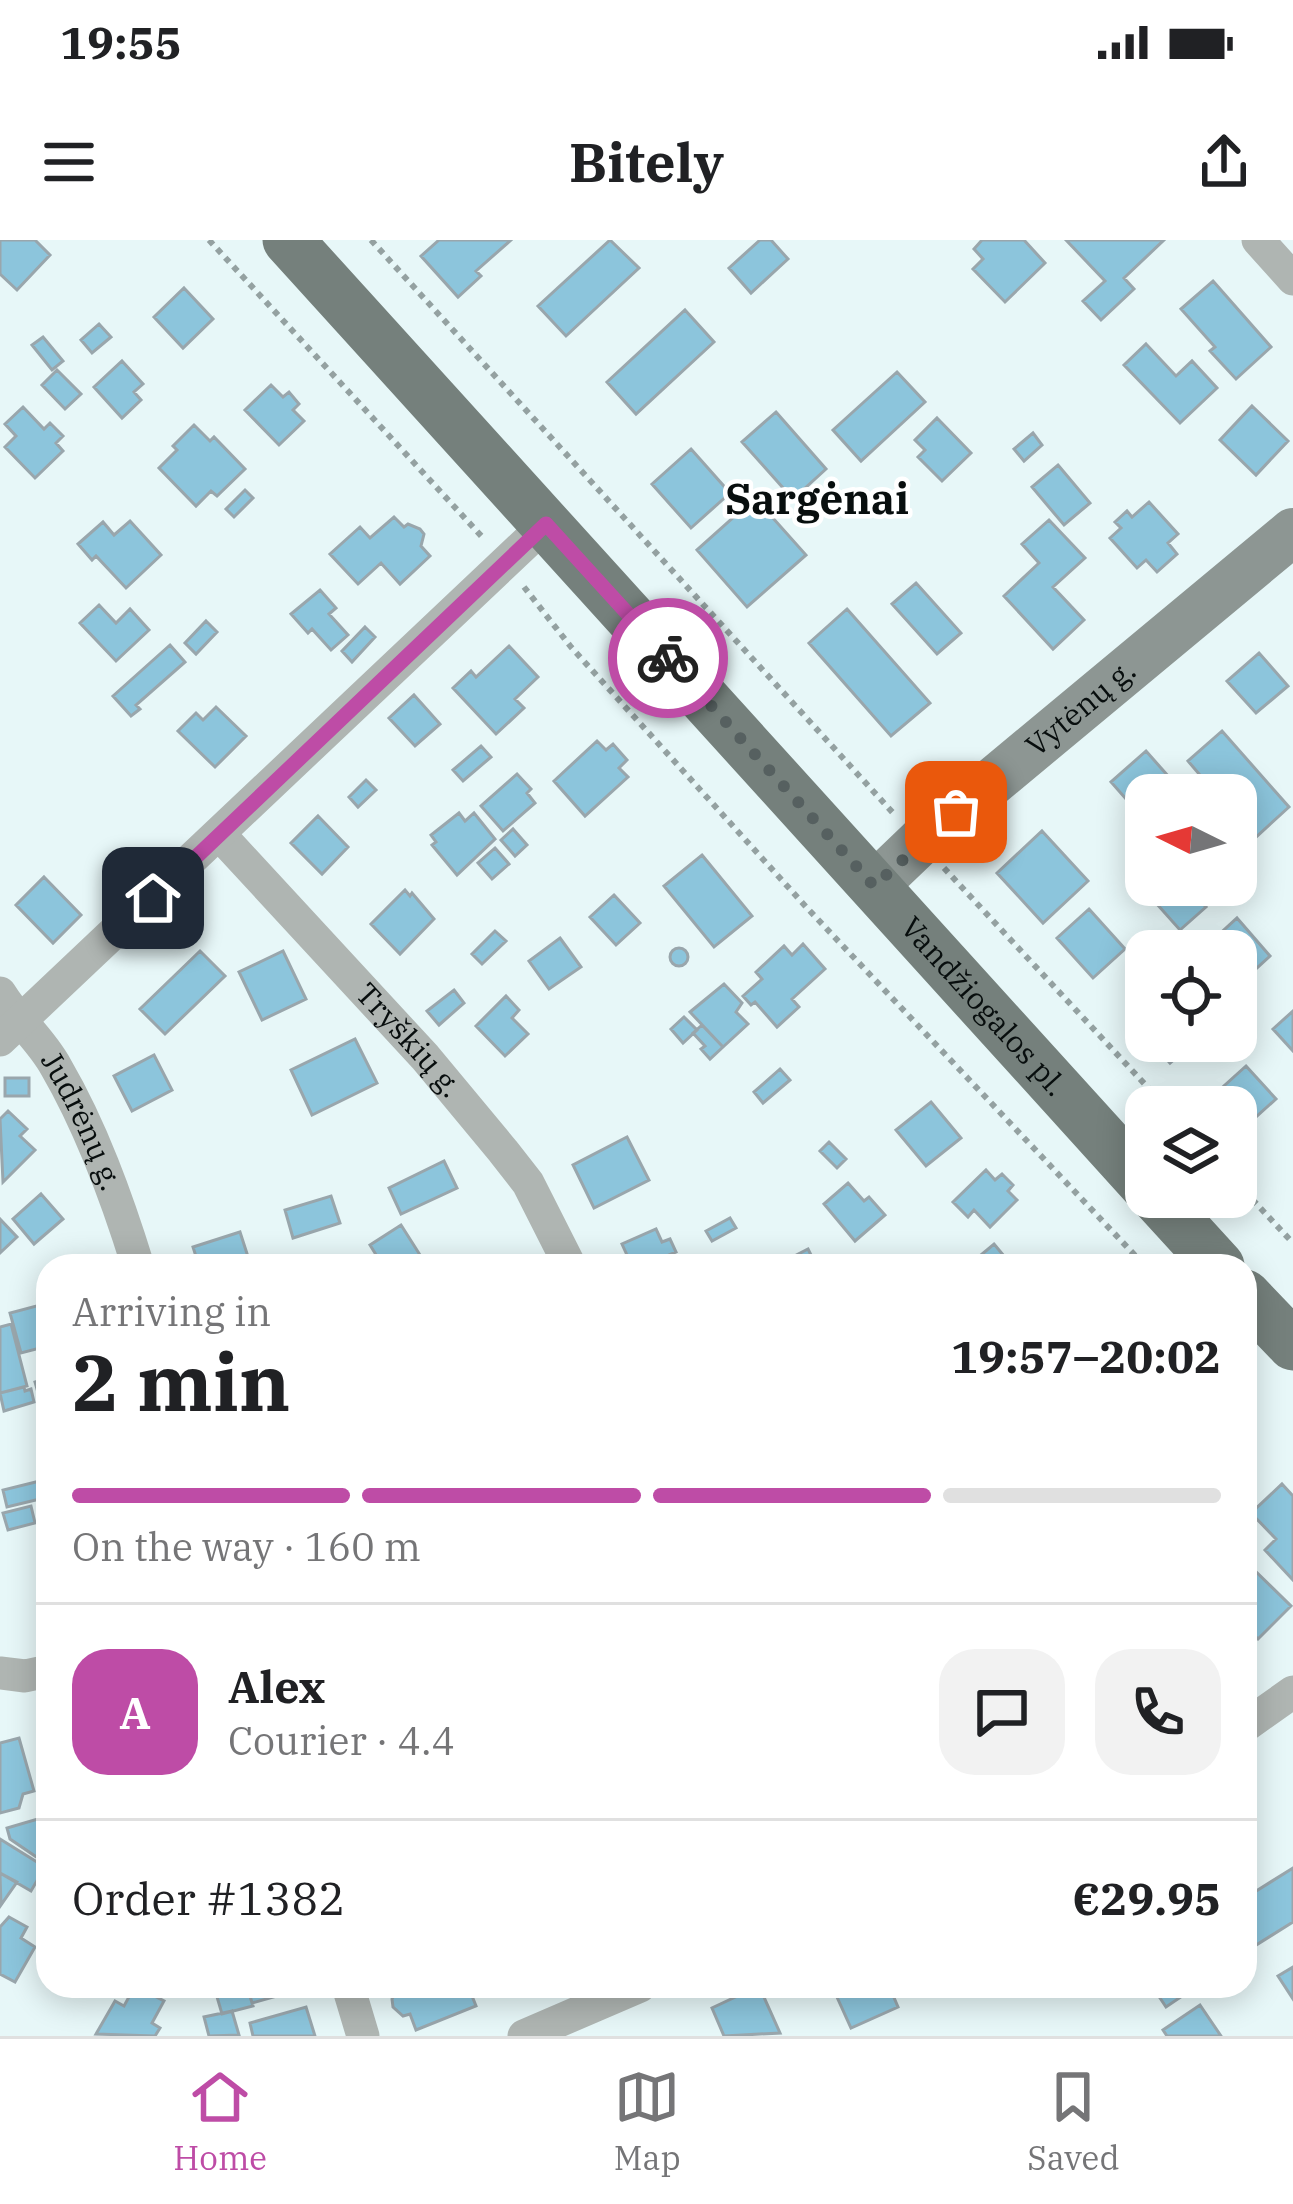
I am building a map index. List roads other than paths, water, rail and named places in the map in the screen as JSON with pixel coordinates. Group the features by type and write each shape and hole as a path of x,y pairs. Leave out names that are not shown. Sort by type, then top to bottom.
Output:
{"main road":[{"name":"Vandžiogalos pl.","path":"289,240 1125,1163"},
{"name":"Vytėnų g.","path":"874,886 920,842 1293,532"},
{"path":"1175,1218 1208,1254"}],"street":[{"path":"1258,240 1293,279"},
{"path":"9,1032 546,524"},
{"name":"Tryškių g.","path":"220,835 425,1057 490,1136 528,1184 564,1254"},
{"name":"Judrėnų g.","path":"0,993 9,1032 34,1033 81,1114 134,1254"},
{"path":"0,1673 36,1673"},
{"path":"1257,1718 1293,1692"},
{"path":"352,1998 363,2036"},
{"path":"524,2036 612,1998"}],"district":[{"name":"Sargėnai","path":"817,499"}]}
